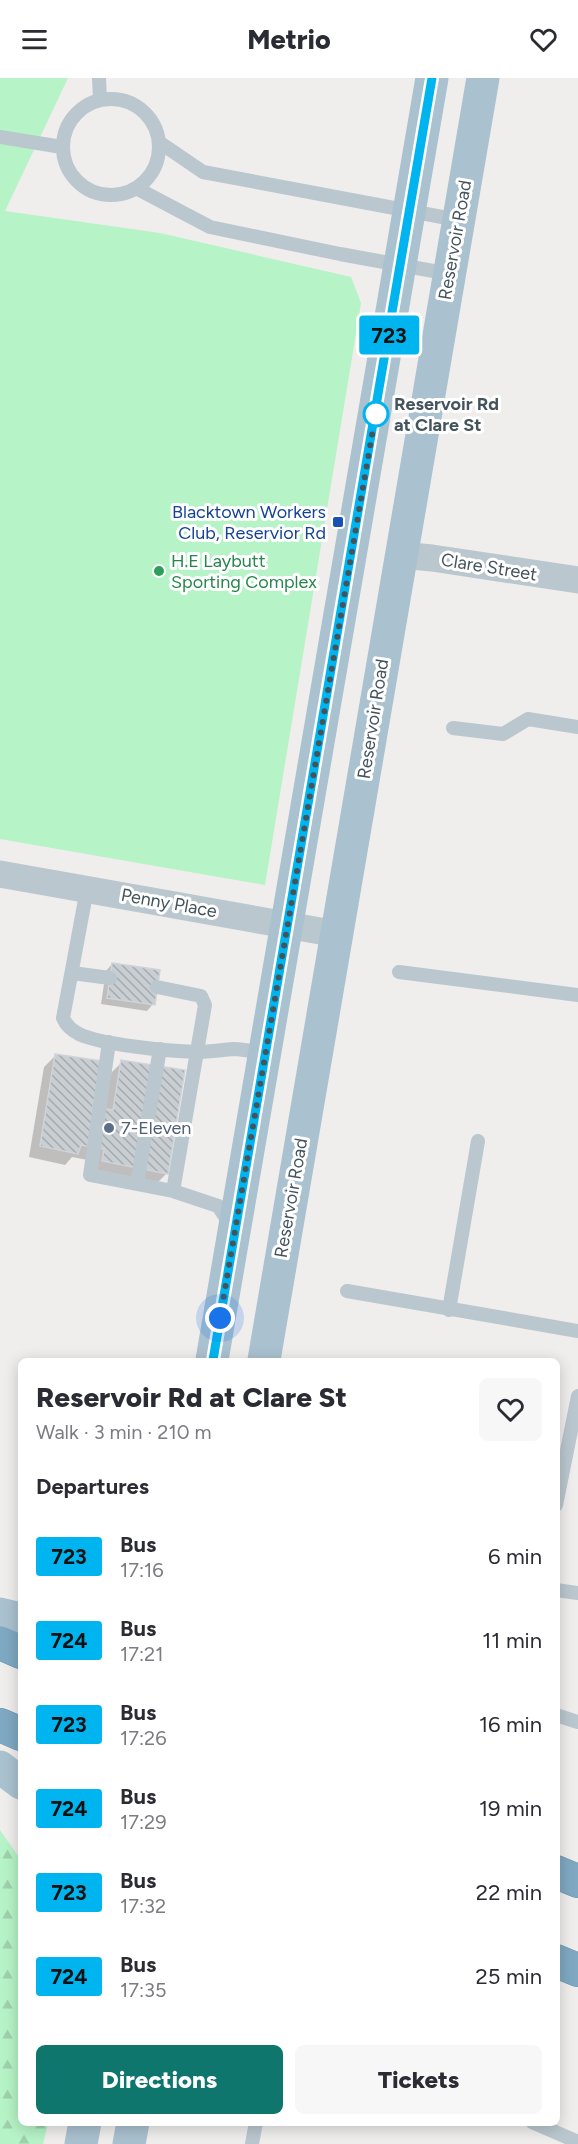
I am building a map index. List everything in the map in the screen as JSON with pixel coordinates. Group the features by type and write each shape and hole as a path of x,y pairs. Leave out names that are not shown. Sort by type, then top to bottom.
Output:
{"highway":[{"path":"0,1643 18,1651"},
{"path":"0,1725 18,1733"},
{"path":"560,1874 578,1881"},
{"path":"560,1963 578,1970"}],"main road":[{"path":"213,1358 411,212 432,78"},
{"name":"Reservoir Road","path":"264,1358 483,78"},
{"path":"0,1614 18,1618"},
{"path":"0,1767 18,1781"},
{"path":"81,2144 84,2126"},
{"path":"129,2144 132,2126"}],"street":[{"name":"Clare Street","path":"400,555 578,580"},
{"name":"Penny Place","path":"0,874 337,934"}],"lane":[{"path":"99,78 100,100"},
{"path":"100,100 122,100 136,106 156,127 159,155 155,168 136,188 122,194 106,195 90,191 77,182 68,168 62,147 71,120 81,109 100,100"},
{"path":"0,137 62,147"},
{"path":"159,142 203,172 459,220"},
{"path":"136,188 210,227 450,274"},
{"path":"453,728 503,734 528,719 578,727"},
{"path":"87,889 63,1018 66,1024 81,1035 109,1042 160,1049 198,1052 233,1049 266,1051"},
{"path":"399,972 578,995"},
{"path":"72,974 110,978"},
{"path":"157,987 201,996 205,1005 173,1191"},
{"path":"109,1042 90,1175 173,1191 218,1206 236,1233"},
{"path":"137,1183 160,1049"},
{"path":"449,1310 478,1141"},
{"path":"347,1291 578,1331"},
{"path":"560,1485 578,1396"},
{"path":"560,1591 578,1593"},
{"path":"560,1716 578,1722"},
{"path":"252,2144 255,2126"},
{"path":"541,2126 578,2142"}],"green space":[{"name":"H.E Laybutt Sporting Complex","path":"0,78 68,78 5,211 160,233 351,277 361,303 265,885 0,839"},
{"path":"0,1830 18,1856 18,2126 47,2126 43,2144 0,2144"}],"building":[{"path":"112,963 160,970 155,1005 107,998"},
{"name":"7-Eleven","path":"55,1054 101,1061 93,1107 113,1110 121,1060 185,1070 168,1174 102,1161 104,1149 81,1145 78,1154 40,1146"}],"bus line":[{"name":"723","path":"213,1358 411,212 432,78"}],"place":[{"name":"Reservoir Rd at Clare St","path":"376,414"},
{"name":"Blacktown Workers Club, Reservior Rd","path":"338,522"},
{"name":"H.E Laybutt Sporting Complex","path":"159,571"},
{"name":"7-Eleven","path":"109,1128"}],"route":[{"path":"220,1318 377,406 376,414"}]}
